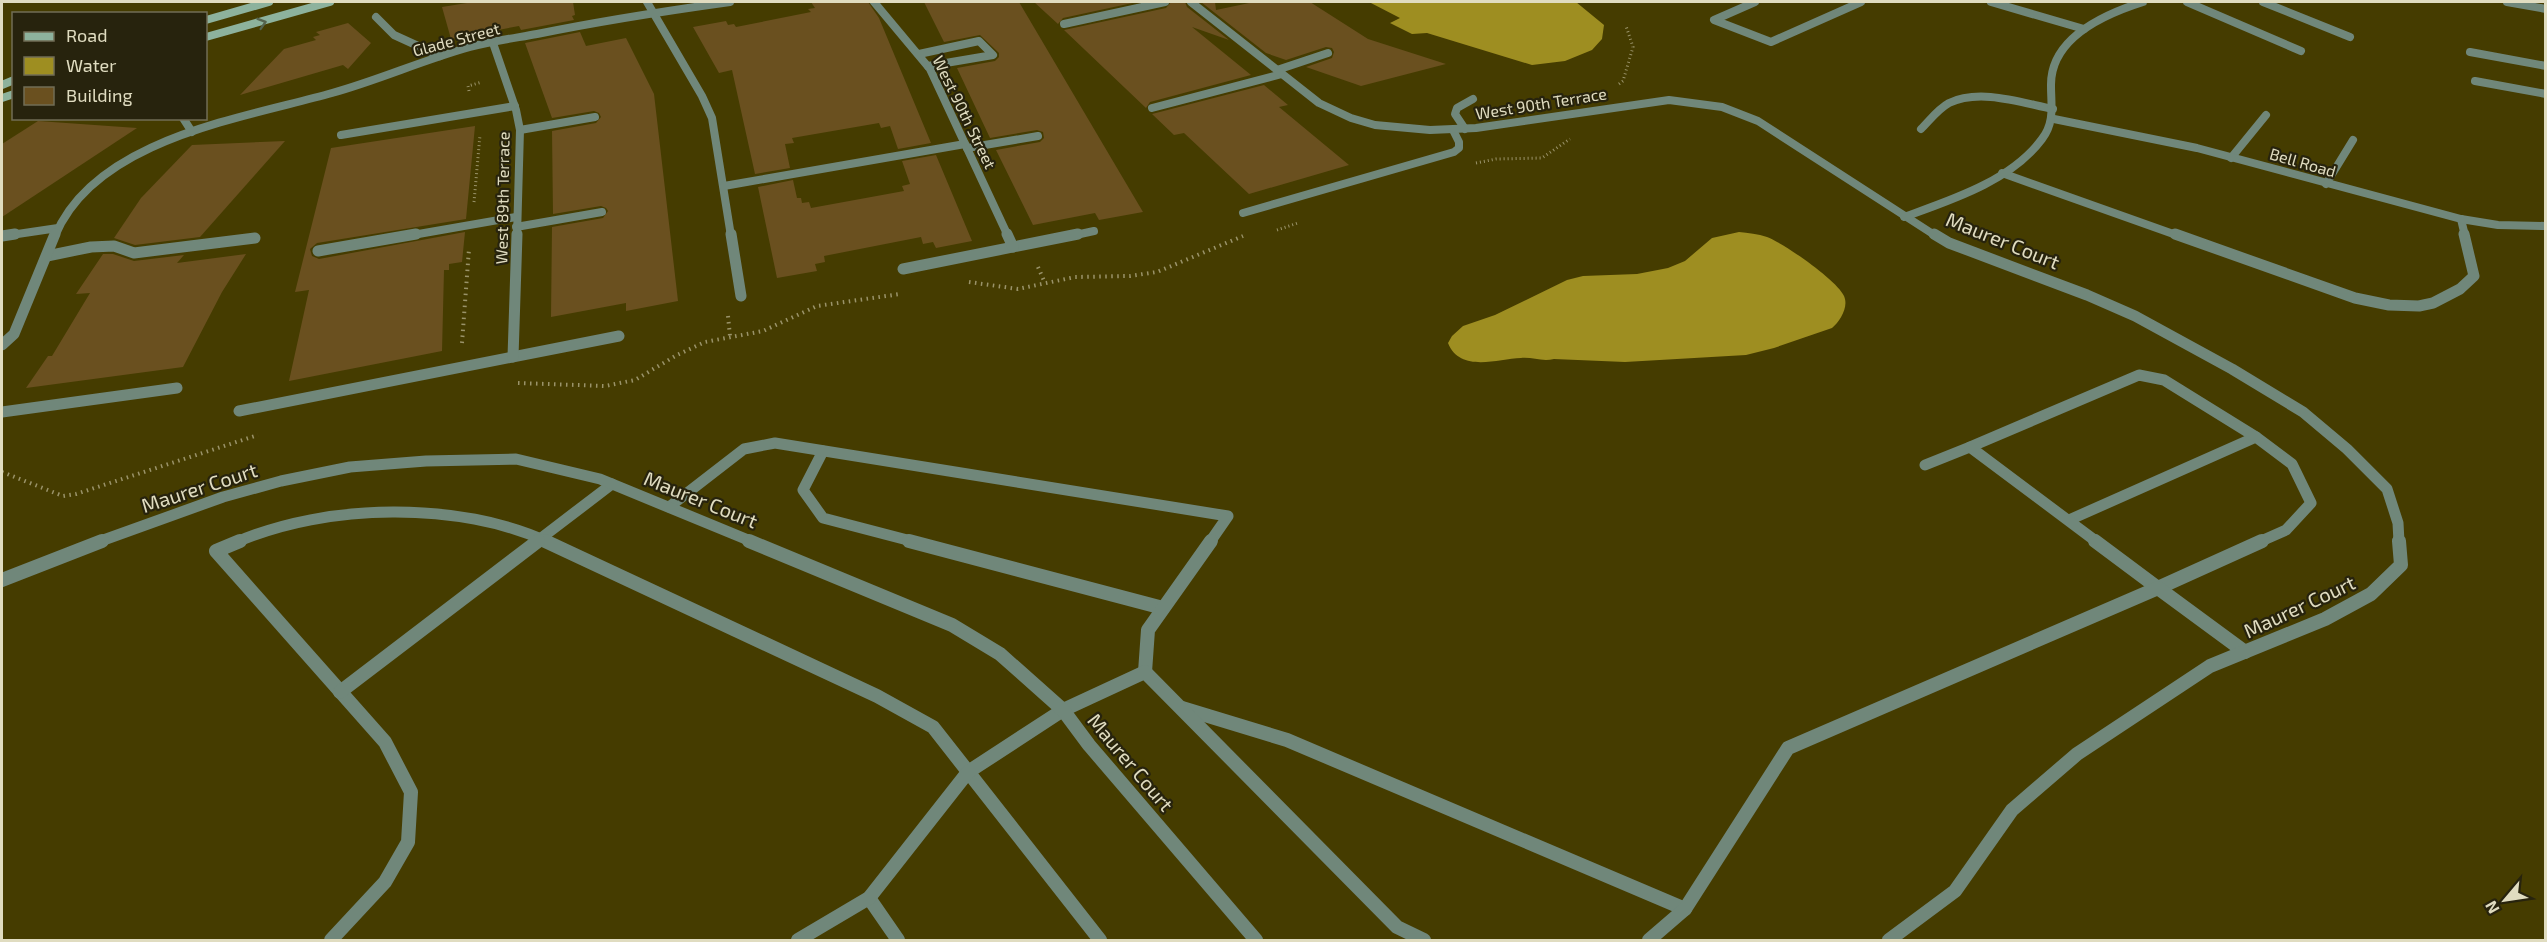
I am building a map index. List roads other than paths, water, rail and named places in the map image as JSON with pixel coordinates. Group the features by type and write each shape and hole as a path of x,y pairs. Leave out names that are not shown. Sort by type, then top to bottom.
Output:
{"street":[{"path":"207,20 269,2"},
{"path":"207,37 330,2"},
{"path":"647,2 702,96 712,118 741,296"},
{"name":"Glade Street","path":"2,345 14,334 58,228 76,199 105,174 155,146 194,131 335,92 440,56 493,43 653,13 730,2"},
{"name":"West 90th Street","path":"873,2 928,66 1013,247"},
{"path":"1064,24 1165,2"},
{"name":"West 90th Terrace","path":"1191,2 1319,103 1351,118 1398,129 1453,130 1651,101 1683,101 1722,107 1776,130 1904,217"},
{"path":"1755,2 1714,20 1771,42 1861,2"},
{"path":"1991,2 2084,29"},
{"path":"1904,217 1960,195 2002,173 2035,147 2054,119 2051,75 2060,54 2084,29 2106,16 2143,2"},
{"path":"2187,2 2301,51"},
{"path":"2263,2 2350,37"},
{"path":"2507,2 2546,9"},
{"path":"376,17 394,35 440,56"},
{"path":"919,54 979,41 993,55 928,66"},
{"name":"West 89th Terrace","path":"493,43 515,106 520,130 513,357"},
{"path":"2470,52 2546,66"},
{"path":"1152,108 1280,72 1328,53"},
{"path":"2475,81 2546,94"},
{"path":"1921,129 1947,104 1960,99 1979,98 2053,109"},
{"path":"1465,129 1455,114 1457,108 1473,99"},
{"path":"341,135 515,106"},
{"path":"2231,158 2266,115"},
{"path":"520,130 595,117"},
{"name":"Bell Road","path":"2054,119 2197,148 2461,219 2498,225 2546,226"},
{"path":"185,120 194,131"},
{"path":"1243,213 1454,152 1459,148 1459,142 1453,130"},
{"path":"724,186 1038,136"},
{"path":"2326,184 2353,140"},
{"path":"2002,173 2355,298 2396,307 2424,305 2447,299 2474,276 2461,219"},
{"path":"318,251 472,224 516,222 602,212"},
{"name":"Maurer Court","path":"1889,940 1955,891 2012,810 2077,754 2210,666 2325,619 2371,594 2401,565 2398,523 2387,489 2347,449 2303,412 2135,315 1949,243 1904,217"},
{"path":"2,236 58,228"},
{"path":"903,269 1094,231"},
{"path":"47,256 105,246 124,247 134,253 255,238"},
{"path":"239,411 619,336"},
{"path":"1649,940 1685,909 1788,748 2158,588 2286,530 2311,503 2292,464 2256,437 2164,380 2139,375 1925,465"},
{"path":"2,412 177,388"},
{"path":"2069,520 2256,437"},
{"path":"669,507 744,449 775,443 1228,516 1148,630 1145,672 1397,927 1424,940"},
{"path":"1970,447 2245,652"},
{"path":"823,451 803,490 823,518 1163,608"},
{"name":"Maurer Court","path":"2,580 153,521 224,497 281,481 351,467 426,461 516,459 612,484 952,625 1000,654 1063,710 1089,745 1256,940"},
{"path":"340,692 612,484"},
{"path":"331,940 385,882 408,842 411,792 385,742 216,551 263,532 314,521 364,515 425,514 483,520 539,538 877,696 933,727 1100,940"},
{"path":"798,940 869,898 968,772 1063,710 1145,672"},
{"path":"1180,707 1287,740 1685,909"},
{"path":"869,898 898,940"}],"water":[{"path":"1369,2 1576,2 1604,25 1602,39 1592,50 1565,61 1532,65 1427,33 1412,34 1390,23 1400,18"},
{"path":"1739,232 1760,235 1775,241 1809,263 1839,289 1844,296 1845,305 1841,318 1832,328 1746,355 1625,362 1525,358 1491,362 1470,361 1461,358 1448,343 1463,326 1495,315 1567,280 1583,276 1637,274 1668,268 1685,261 1712,238"}]}
